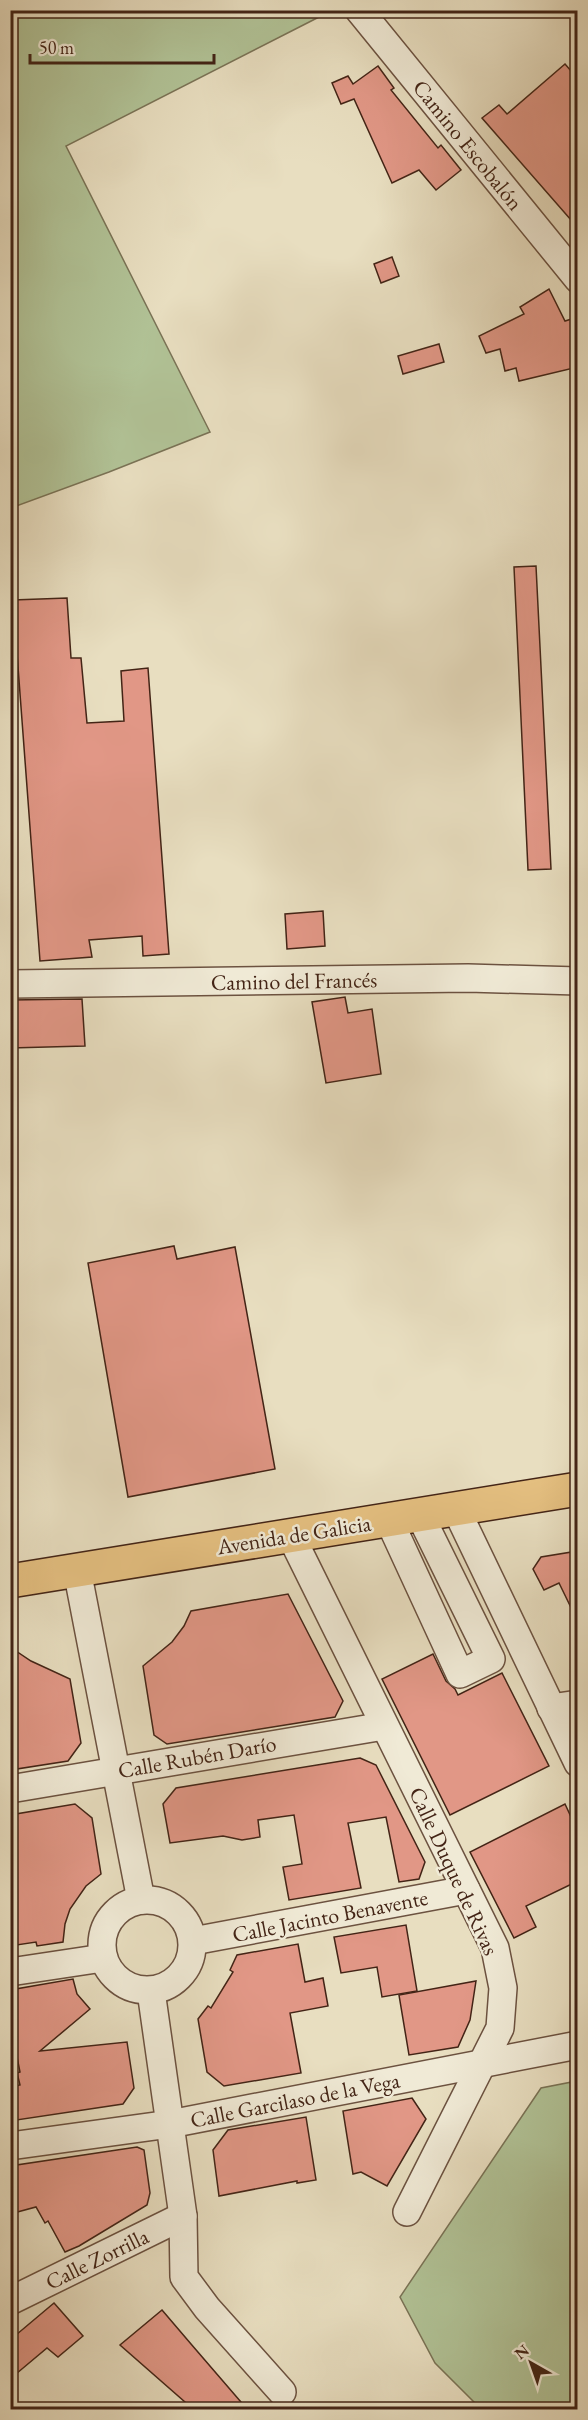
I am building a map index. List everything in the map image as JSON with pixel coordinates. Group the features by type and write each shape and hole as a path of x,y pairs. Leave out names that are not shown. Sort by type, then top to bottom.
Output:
{"main road":[{"name":"Avenida de Galicia","path":"10,1581 578,1489"}],"street":[{"name":"Camino Escobalón","path":"359,10 578,279"},
{"name":"Camino del Francés","path":"10,984 468,978 578,981"},
{"path":"456,1509 551,1708 571,1738 578,1763"},
{"path":"389,1520 460,1674 491,1659 420,1515"},
{"name":"Calle Duque de Rivas","path":"291,1536 495,1948 503,1988 500,2028 407,2212"},
{"path":"77,1570 141,1900"},
{"path":"551,1708 578,1704"},
{"name":"Calle Rubén Darío","path":"10,1789 384,1726"},
{"name":"Calle Jacinto Benavente","path":"193,1941 466,1890"},
{"path":"141,1900 161,1902 177,1910 188,1924 193,1941 190,1962 172,1983 151,1991 124,1985 111,1974 101,1945 104,1930 112,1917 122,1907 141,1900"},
{"path":"10,1972 104,1958"},
{"path":"151,1991 183,2216 184,2277 207,2308 282,2392"},
{"name":"Calle Garcilaso de la Vega","path":"10,2146 170,2124 578,2045"},
{"name":"Calle Zorrilla","path":"10,2301 183,2216"}],"green space":[{"path":"11,10 327,11 66,146 210,432 11,508"},
{"path":"577,2081 577,2409 481,2409 435,2363 400,2297 541,2088"}],"building":[{"path":"565,64 578,79 578,228 482,118 499,105 507,114"},
{"path":"378,66 394,88 391,90 438,148 441,145 461,170 436,190 419,170 392,183 354,99 341,104 332,83 348,76 353,84"},
{"path":"392,257 399,276 381,283 374,264"},
{"path":"549,289 565,321 578,317 578,367 519,381 516,368 505,371 500,349 486,353 479,336 524,314 520,307"},
{"path":"439,344 444,362 403,374 398,356"},
{"path":"536,566 551,869 528,870 514,567"},
{"path":"67,598 71,658 81,658 87,723 124,721 121,671 148,668 169,954 143,956 142,936 89,940 92,957 40,961 13,600"},
{"path":"323,911 325,946 287,949 285,914"},
{"path":"345,997 348,1013 372,1009 381,1074 326,1083 312,1002"},
{"path":"82,999 85,1046 10,1048 10,1000"},
{"path":"174,1246 177,1259 235,1247 275,1469 128,1497 88,1263"},
{"path":"578,1551 578,1622 559,1583 544,1590 533,1569 541,1557"},
{"path":"288,1594 343,1701 335,1717 167,1744 154,1735 143,1666 172,1642 184,1626 191,1611"},
{"path":"10,1647 31,1661 70,1679 81,1743 68,1761 10,1770"},
{"path":"433,1654 446,1681 458,1695 502,1673 549,1766 450,1815 382,1679"},
{"path":"360,1758 376,1765 425,1862 419,1879 399,1882 386,1817 348,1823 361,1888 289,1900 283,1867 302,1864 294,1815 258,1820 260,1837 242,1840 223,1836 170,1843 163,1804 176,1788"},
{"path":"75,1804 92,1818 101,1874 86,1886 70,1909 63,1942 37,1946 36,1942 10,1946 10,1815"},
{"path":"565,1804 578,1832 578,1881 526,1906 536,1927 514,1938 470,1852"},
{"path":"406,1925 417,1991 382,1997 377,1967 341,1973 334,1937"},
{"path":"298,1944 305,1982 323,1978 328,2006 290,2013 301,2073 224,2086 207,2072 198,2019 208,2006 211,2008 233,1972 230,1970 237,1955"},
{"path":"73,1979 77,1994 90,2009 40,2051 127,2042 134,2088 123,2104 10,2121 10,2087 20,2085 17,2073 20,2072 12,2032 10,2032 10,1990"},
{"path":"476,1981 470,2020 458,2047 409,2055 399,1995"},
{"path":"412,2098 426,2119 387,2186 361,2172 353,2174 343,2111"},
{"path":"306,2117 316,2180 297,2183 297,2181 219,2196 213,2150 228,2130"},
{"path":"137,2147 144,2150 150,2193 147,2205 79,2246 65,2252 48,2221 45,2223 36,2207 10,2214 10,2166"},
{"path":"54,2303 83,2336 58,2357 47,2348 10,2379 10,2340"},
{"path":"162,2310 247,2409 193,2409 120,2345"}]}
